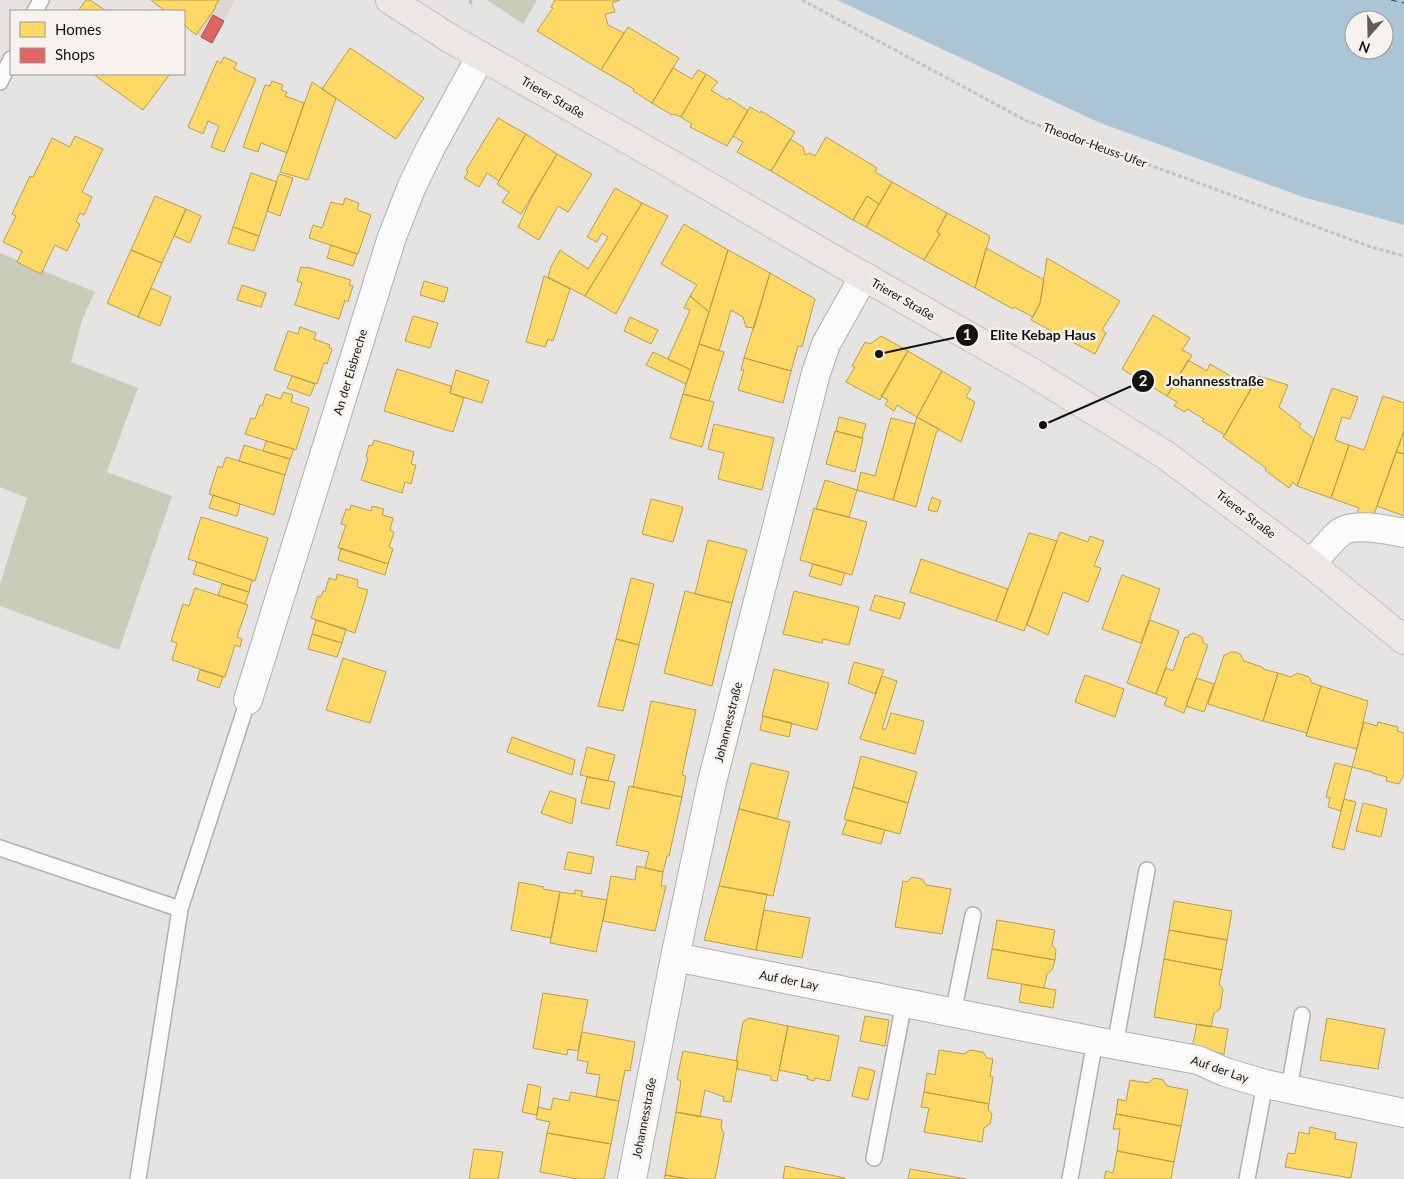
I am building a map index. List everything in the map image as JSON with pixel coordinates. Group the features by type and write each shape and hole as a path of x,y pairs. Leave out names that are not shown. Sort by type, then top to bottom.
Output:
{"main road":[{"name":"Trierer Straße","path":"390,0 451,39 1028,370 1164,454 1312,564 1404,640"}],"street":[{"name":"An der Eisbreche","path":"248,700 392,237 412,186 431,147 481,56"},
{"name":"Johannesstraße","path":"632,1179 675,957 712,782 816,373 830,336 864,276"},
{"path":"1312,564 1342,531 1370,527 1404,533"},
{"name":"Auf der Lay","path":"675,957 1198,1060 1225,1072 1277,1086 1404,1113"}],"lane":[{"path":"0,82 10,62"},
{"path":"138,1179 180,909 248,700"},
{"path":"0,848 180,909"},
{"path":"1070,1179 1147,870"},
{"path":"953,1012 973,915"},
{"path":"874,1158 904,1003"},
{"name":"Auf der Lay","path":"1247,1179 1302,1015"}],"path":[{"path":"470,0 472,7"},
{"name":"Theodor-Heuss-Ufer","path":"802,0 1027,121 1371,247 1404,256"}],"shaded area":[{"path":"151,0 235,0 212,43 185,26 185,10 164,10"}],"green space":[{"path":"487,0 537,0 523,24"},
{"path":"0,253 95,292 82,320 71,362 138,388 107,472 172,496 119,650 0,606 0,584 27,498 0,487"}],"water":[{"path":"837,0 1404,0 1404,225 1303,197 1098,122"}],"building: Homes":[{"path":"86,0 90,0 105,10 79,10"},
{"path":"151,0 219,0 196,35 185,26 185,10 164,10"},
{"path":"555,0 620,0 612,3 615,12 605,14 608,25 624,33 601,70 537,31 553,8 551,7"},
{"path":"628,27 679,58 652,103 633,91 634,89 601,70"},
{"path":"350,48 424,98 396,139 322,89"},
{"path":"224,57 237,63 234,69 256,79 224,152 211,147 219,126 208,121 203,134 188,127 217,61 221,63"},
{"path":"673,68 692,79 698,70 706,74 681,117 672,115 652,103"},
{"path":"706,74 718,82 711,90 727,100 729,98 748,111 727,146 690,127 692,124 681,117"},
{"path":"94,75 169,75 143,110"},
{"path":"272,81 283,85 281,90 287,92 285,96 304,103 287,153 261,143 258,152 243,147 265,85 270,86"},
{"path":"312,82 336,98 308,180 280,172"},
{"path":"750,107 760,113 761,111 795,132 771,171 737,152 743,142 733,136"},
{"path":"498,118 526,134 499,181 487,173 479,187 464,178 468,172 466,170"},
{"path":"526,134 557,154 521,214 502,202 509,192 497,184"},
{"path":"75,136 103,149 82,192 92,197 84,215 80,213 76,222 80,224 67,251 55,245 41,274 17,262 22,251 3,242 16,216 12,214 30,176 33,177 52,138 70,147"},
{"path":"826,137 877,168 875,172 892,182 879,204 867,196 853,220 771,171 790,139 803,147 805,155 810,153 815,156"},
{"path":"557,154 592,174 568,212 558,206 539,240 518,227 531,199"},
{"path":"251,173 277,182 259,236 233,227"},
{"path":"279,174 293,178 280,216 267,211"},
{"path":"892,182 947,213 937,232 940,234 924,260 866,227"},
{"path":"615,188 642,203 585,296 548,277 560,250 588,269 608,237 602,233 597,242 587,237"},
{"path":"155,196 186,209 162,263 131,250"},
{"path":"867,196 879,204 866,227 853,220"},
{"path":"345,198 359,203 357,210 371,215 358,254 309,238 313,225 322,228 331,202 343,205"},
{"path":"642,203 668,216 616,314 585,296"},
{"path":"186,209 201,216 190,243 174,236"},
{"path":"947,213 990,236 975,288 924,260 940,234 937,232"},
{"path":"684,224 728,250 709,312 690,296 697,285 661,264"},
{"path":"233,227 259,236 254,251 228,243"},
{"path":"331,245 357,254 353,266 327,258"},
{"path":"986,248 1044,280 1040,303 1033,317 1014,307 1013,309 975,288"},
{"path":"131,250 162,263 138,317 107,303"},
{"path":"728,250 770,273 754,328 746,327 743,317 731,310 719,351 699,344"},
{"path":"1047,258 1120,301 1102,330 1106,333 1095,354 1031,320 1040,303"},
{"path":"301,267 307,267 351,280 349,285 353,286 348,302 345,300 339,319 295,305 302,283 297,281"},
{"path":"770,273 815,299 802,347 798,346 791,371 744,358"},
{"path":"544,276 570,289 553,341 548,339 545,347 526,342"},
{"path":"424,281 448,288 444,302 420,295"},
{"path":"242,285 266,293 261,307 237,300"},
{"path":"151,288 171,297 160,326 138,317"},
{"path":"690,296 709,312 691,370 668,359 690,310 684,308"},
{"path":"1153,315 1190,338 1182,350 1192,355 1167,396 1122,369"},
{"path":"413,316 438,323 430,348 405,341"},
{"path":"630,317 658,330 651,344 624,331"},
{"path":"300,327 316,333 314,339 330,345 329,348 332,349 327,364 324,363 317,384 274,370 288,331 298,334"},
{"path":"881,336 908,351 880,400 846,382 855,367 852,366 865,342 870,344"},
{"path":"699,344 724,352 709,401 683,394"},
{"path":"908,351 942,371 917,417 897,405 894,411 885,405 888,400 881,396"},
{"path":"653,352 691,370 686,384 646,365"},
{"path":"744,358 791,371 783,403 738,390 744,370 741,370"},
{"path":"1188,360 1207,371 1210,364 1251,388 1225,435 1187,409 1185,412 1174,406 1177,402 1167,396"},
{"path":"397,369 451,386 450,393 464,398 453,432 384,411"},
{"path":"456,370 489,381 482,403 450,393"},
{"path":"942,371 971,388 966,397 975,402 961,442 917,417"},
{"path":"292,376 315,384 310,396 287,388"},
{"path":"1259,376 1288,385 1279,407 1301,424 1299,427 1314,439 1297,486 1293,482 1289,488 1265,470 1266,468 1223,437"},
{"path":"1332,388 1358,397 1350,419 1342,417 1335,440 1349,445 1331,498 1297,486"},
{"path":"283,392 293,395 291,402 309,408 296,450 245,434 251,418 255,419 266,394 281,399"},
{"path":"683,394 714,402 702,447 670,438"},
{"path":"1383,396 1404,403 1404,431 1372,520 1356,515 1359,508 1331,498 1349,445 1364,450"},
{"path":"839,417 866,424 862,438 836,431"},
{"path":"917,417 939,429 936,433 916,507 893,500"},
{"path":"891,418 915,424 893,500 857,490 861,472 875,476"},
{"path":"714,424 774,438 762,490 718,479 724,453 708,449"},
{"path":"835,431 863,438 855,472 826,464"},
{"path":"1404,431 1404,454 1396,452"},
{"path":"374,440 414,452 411,464 416,465 411,484 405,482 402,493 361,480 368,458 366,457 369,445 372,446"},
{"path":"266,441 294,449 290,459 263,451"},
{"path":"244,445 290,459 285,475 239,461"},
{"path":"1396,452 1404,454 1404,516 1377,506"},
{"path":"226,457 285,475 274,515 209,494 218,466 222,468"},
{"path":"825,480 857,490 849,517 816,509"},
{"path":"213,495 240,504 237,516 209,508"},
{"path":"932,497 941,501 937,512 928,510"},
{"path":"651,499 683,507 673,542 642,534"},
{"path":"351,505 371,511 372,506 384,509 382,515 393,518 390,530 394,532 389,547 393,549 388,564 338,548 346,525 341,524 346,509 350,510"},
{"path":"814,508 867,522 852,575 800,560"},
{"path":"201,517 268,538 255,581 188,559"},
{"path":"1060,532 1088,542 1090,536 1104,541 1094,566 1101,568 1088,602 1063,592 1048,635 1027,625"},
{"path":"1029,533 1057,541 1024,631 996,621"},
{"path":"708,540 747,550 732,603 695,594"},
{"path":"341,548 388,564 385,575 338,560"},
{"path":"921,559 1008,589 996,621 910,592"},
{"path":"197,562 252,580 249,592 193,574"},
{"path":"813,564 845,573 841,585 809,576"},
{"path":"337,574 358,580 357,587 368,590 355,633 311,618 318,596 321,597 323,591 325,592 329,578 336,580"},
{"path":"1122,575 1160,589 1141,643 1102,629"},
{"path":"631,578 654,584 639,645 616,639"},
{"path":"222,584 249,592 245,604 218,595"},
{"path":"195,588 248,605 237,637 242,639 240,647 235,645 225,677 172,660 177,643 171,641 183,604 189,606"},
{"path":"685,591 732,603 712,686 664,673"},
{"path":"794,591 859,607 849,645 823,639 822,643 783,634"},
{"path":"875,595 905,603 900,619 870,610"},
{"path":"316,620 346,629 342,643 312,634"},
{"path":"1150,620 1179,631 1156,694 1127,683"},
{"path":"1193,633 1202,637 1203,643 1208,645 1184,713 1164,705 1167,698 1156,694 1166,668 1173,671 1185,637 1188,638"},
{"path":"312,634 342,643 337,657 308,649"},
{"path":"616,639 639,645 623,711 598,706"},
{"path":"1230,652 1240,654 1244,661 1278,673 1263,721 1208,704 1224,655"},
{"path":"343,658 386,672 370,723 326,710"},
{"path":"854,662 884,670 875,694 848,683"},
{"path":"774,669 829,683 817,730 762,716"},
{"path":"200,670 223,677 219,688 197,680"},
{"path":"1278,673 1291,677 1297,673 1309,677 1312,683 1321,686 1307,733 1263,721"},
{"path":"1085,675 1124,689 1115,717 1075,702"},
{"path":"882,676 897,681 882,729 886,729 891,713 924,721 915,754 860,739"},
{"path":"1196,678 1214,684 1204,712 1186,706"},
{"path":"1321,686 1368,701 1357,749 1306,736"},
{"path":"651,701 696,710 682,775 686,776 682,797 633,787"},
{"path":"763,716 792,723 789,737 760,730"},
{"path":"1364,722 1377,726 1378,722 1398,727 1397,731 1404,733 1404,774 1399,784 1386,781 1387,777 1352,767"},
{"path":"512,737 575,760 572,775 507,752"},
{"path":"587,747 615,755 608,781 580,775"},
{"path":"861,756 917,772 908,803 853,787"},
{"path":"751,763 789,772 777,819 739,809"},
{"path":"1335,763 1352,767 1341,811 1328,807 1330,798 1326,797"},
{"path":"587,777 615,782 609,809 581,803"},
{"path":"629,786 682,797 669,856 667,856 663,872 645,868 649,852 616,845"},
{"path":"853,787 908,803 900,834 844,819"},
{"path":"550,791 576,799 572,824 541,813"},
{"path":"1344,799 1356,802 1344,850 1332,847"},
{"path":"1363,803 1387,809 1381,837 1356,831"},
{"path":"739,809 790,822 773,896 719,886"},
{"path":"847,820 885,830 881,844 842,834"},
{"path":"568,852 594,857 591,874 564,869"},
{"path":"637,866 663,872 661,886 666,886 655,931 603,921 611,876 635,880"},
{"path":"912,877 922,879 926,885 951,889 942,934 895,927 903,881 907,882"},
{"path":"519,882 560,892 551,938 511,930"},
{"path":"719,886 767,894 756,950 704,940"},
{"path":"575,890 583,891 581,896 607,900 596,952 550,943 560,892 575,894"},
{"path":"1174,901 1232,911 1227,940 1169,930"},
{"path":"764,910 810,918 802,958 756,950"},
{"path":"997,920 1055,930 1052,945 1056,950 1055,960 992,949"},
{"path":"1169,930 1227,940 1222,970 1164,959"},
{"path":"992,949 1055,960 1052,970 1047,974 1044,988 987,978"},
{"path":"1164,959 1222,970 1219,984 1223,989 1220,1009 1214,1013 1211,1027 1154,1017"},
{"path":"1022,984 1056,990 1053,1008 1019,1002"},
{"path":"543,993 588,1000 578,1051 568,1049 567,1055 533,1048"},
{"path":"865,1016 889,1020 885,1046 860,1041"},
{"path":"749,1018 788,1026 777,1081 771,1080 771,1076 737,1069 738,1061 736,1061 743,1022"},
{"path":"1327,1018 1385,1029 1378,1069 1320,1060"},
{"path":"1197,1024 1228,1029 1224,1054 1192,1048"},
{"path":"788,1026 839,1036 830,1081 815,1078 814,1081 807,1079 808,1076 779,1070"},
{"path":"582,1032 635,1042 630,1071 625,1070 619,1101 596,1097 600,1075 586,1073 588,1062 577,1060"},
{"path":"939,1050 964,1054 970,1050 983,1052 987,1058 993,1059 990,1076 993,1077 989,1104 924,1092 927,1073 935,1075"},
{"path":"683,1051 738,1061 731,1102 723,1101 724,1097 705,1090 700,1117 676,1112 681,1081 677,1079"},
{"path":"859,1067 875,1071 868,1100 852,1096"},
{"path":"1154,1078 1163,1080 1167,1086 1188,1090 1181,1126 1116,1114 1118,1099 1126,1101 1130,1080 1148,1083"},
{"path":"528,1084 541,1087 537,1115 522,1112"},
{"path":"571,1092 619,1101 611,1144 547,1133 550,1122 536,1119 538,1107 551,1110 553,1098 569,1101"},
{"path":"924,1092 989,1104 988,1109 992,1114 990,1124 984,1128 982,1142 924,1132 929,1108 921,1107"},
{"path":"676,1112 722,1120 721,1128 724,1133 715,1179 689,1179 665,1175"},
{"path":"1116,1114 1181,1126 1174,1162 1117,1151 1120,1129 1113,1129"},
{"path":"1310,1127 1336,1133 1335,1139 1357,1143 1351,1178 1285,1167 1288,1153 1295,1154 1299,1132 1309,1134"},
{"path":"547,1133 611,1144 604,1179 578,1179 540,1172"},
{"path":"474,1149 503,1152 498,1179 469,1179"},
{"path":"1117,1151 1174,1162 1171,1179 1104,1179 1106,1171 1113,1173"},
{"path":"785,1166 845,1178 845,1179 783,1179"},
{"path":"910,1169 966,1179 908,1179"},
{"path":"665,1175 689,1179 664,1179"}],"building: Shops":[{"path":"213,15 224,21 212,43 201,37"}],"ferry route":[{"path":"1391,0 1404,3"}],"place":[{"name":"Elite Kebap Haus","path":"879,354"},
{"name":"Johannesstraße","path":"1043,425"}]}
